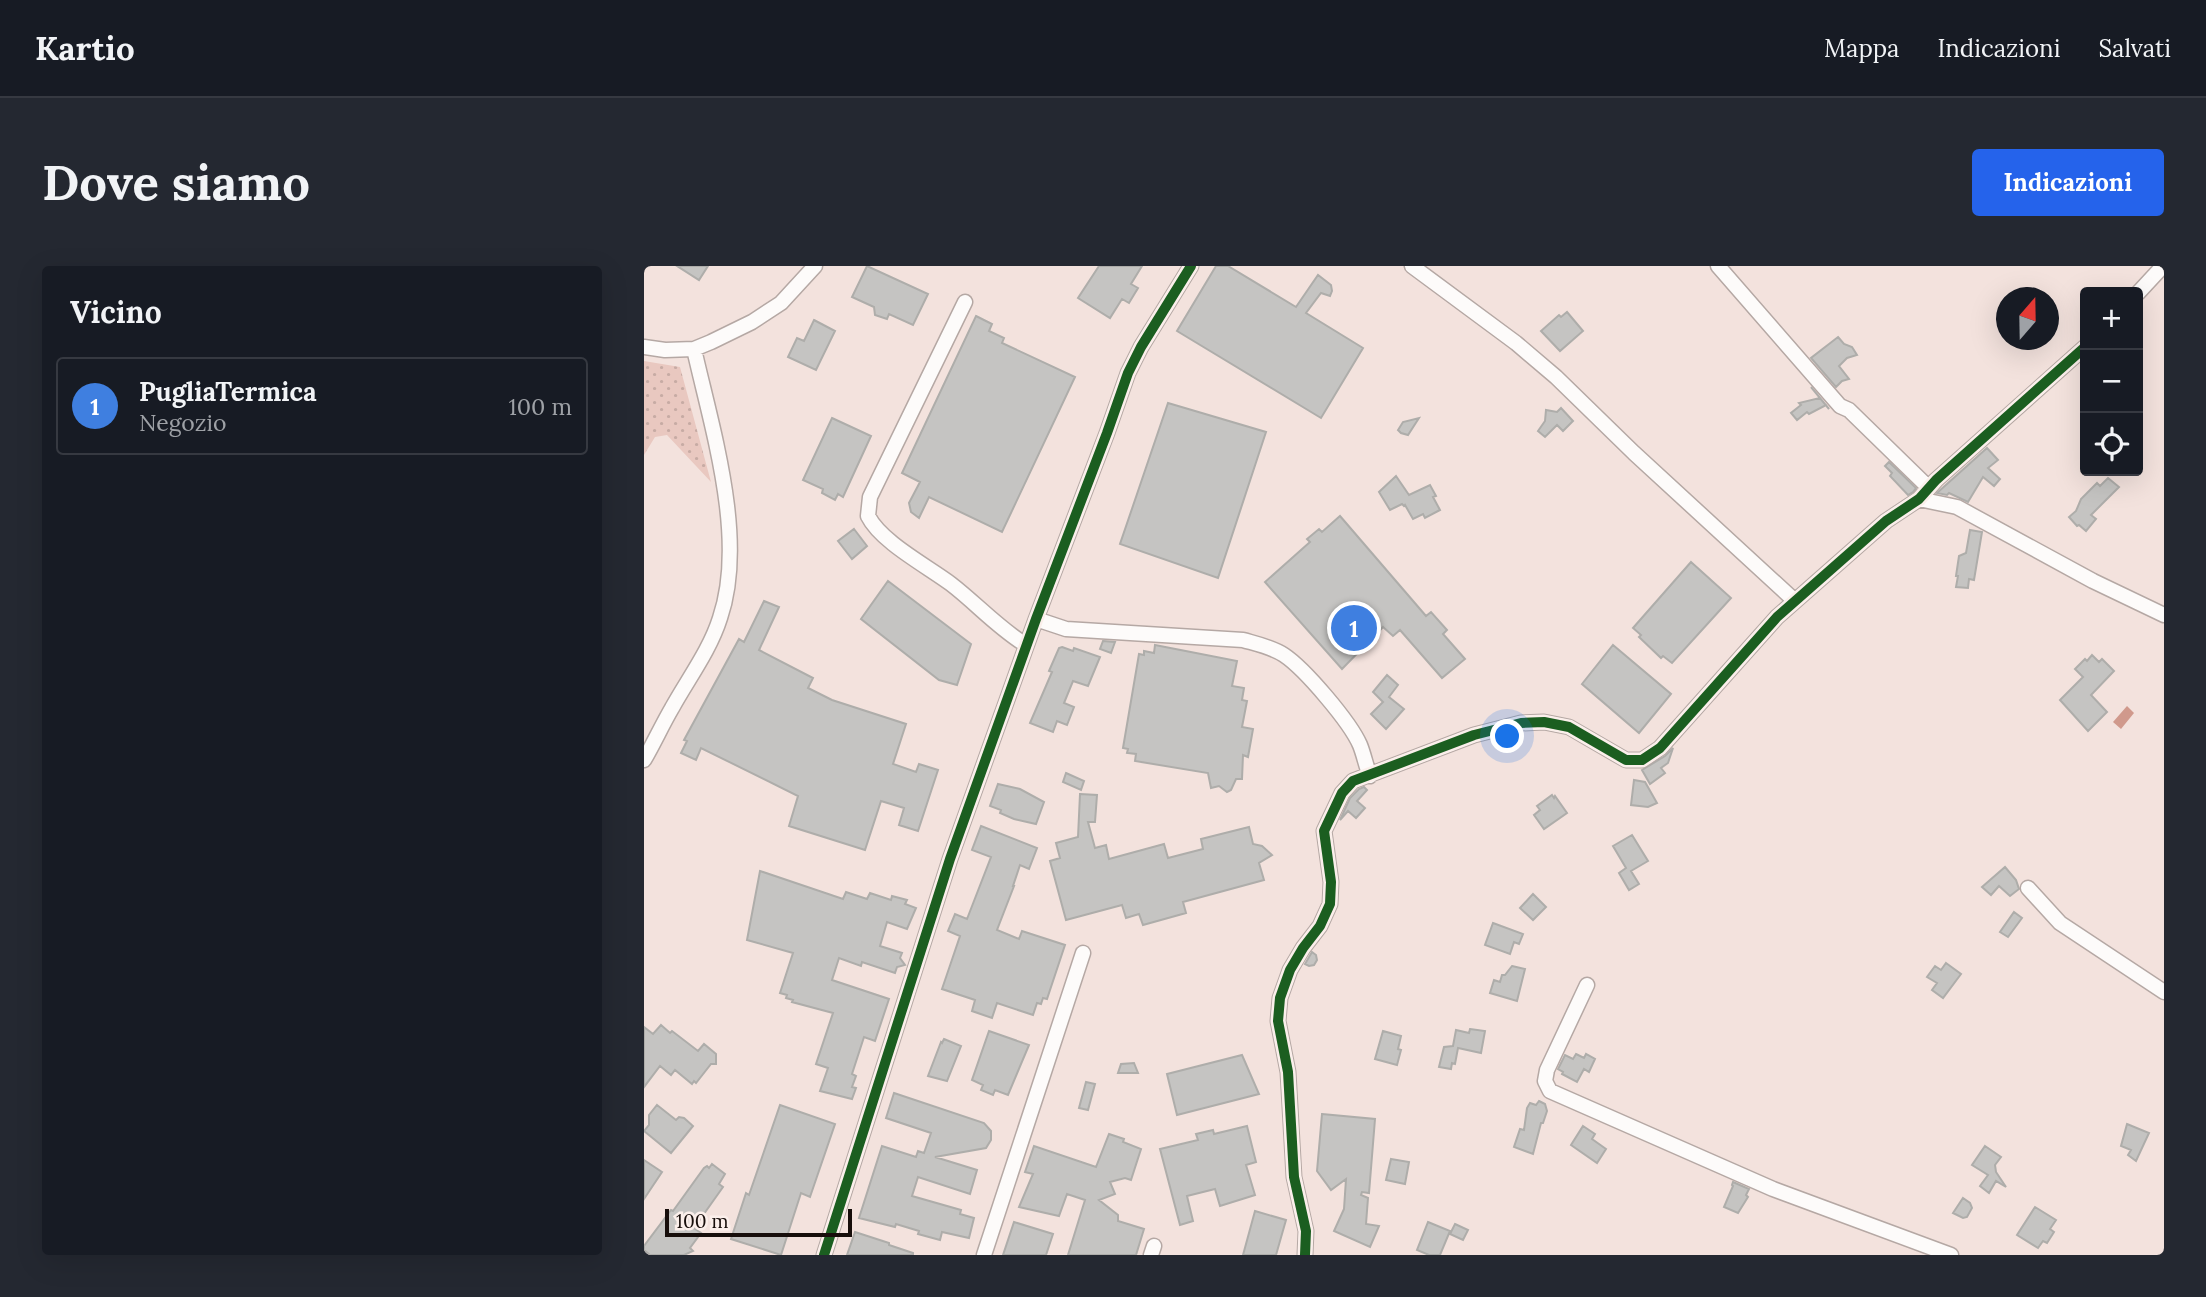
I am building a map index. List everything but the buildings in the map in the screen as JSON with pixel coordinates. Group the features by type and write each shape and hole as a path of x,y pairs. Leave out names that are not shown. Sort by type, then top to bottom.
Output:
{"street":[{"path":"644,347 665,350 694,349 752,322 781,303 815,266"},
{"path":"824,1255 950,859 1035,619 1128,373 1191,266"},
{"path":"1412,266 1516,343 1556,377 1634,453 1795,601"},
{"path":"1718,266 1840,406 1849,410 1924,494 1957,507 2093,581 2164,615"},
{"path":"2143,288 2163,266"},
{"path":"965,302 870,496 868,516 879,533 953,585 1006,634 1026,645"},
{"path":"644,760 711,641 720,618 730,573 722,474 694,349"},
{"path":"1305,1255 1306,1231 1294,1177 1288,1072 1278,1021 1280,998 1290,970 1320,926 1330,904 1331,882 1324,831 1344,790 1353,781 1474,735 1521,723 1544,722 1569,727 1626,761 1642,760 1660,748 1777,617 1886,521 1924,494 2082,350"},
{"path":"1035,619 1066,629 1244,640 1262,645 1283,655 1303,671 1321,692 1359,743 1370,776"},
{"path":"2028,888 2060,923 2164,992"},
{"path":"984,1255 1083,953"},
{"path":"1587,985 1547,1070 1545,1082 1550,1091 1773,1189 1951,1255"}],"shaded area":[{"path":"644,361 680,367 711,482 667,435 655,437 644,455"}],"water":[{"path":"2127,706 2134,713 2121,729 2113,722"}],"cycle path":[{"path":"824,1255 950,859 1036,619 1128,373 1191,266"},
{"path":"1305,1255 1306,1231 1294,1177 1288,1072 1278,1021 1280,998 1290,970 1320,926 1330,904 1331,882 1324,831 1342,793 1353,781 1474,735 1521,723 1544,722 1569,727 1626,760 1642,760 1660,748 1777,617 1886,521 1919,499 1936,480 2082,350"}],"place":[{"name":"PugliaTermica","path":"1354,628"}]}
